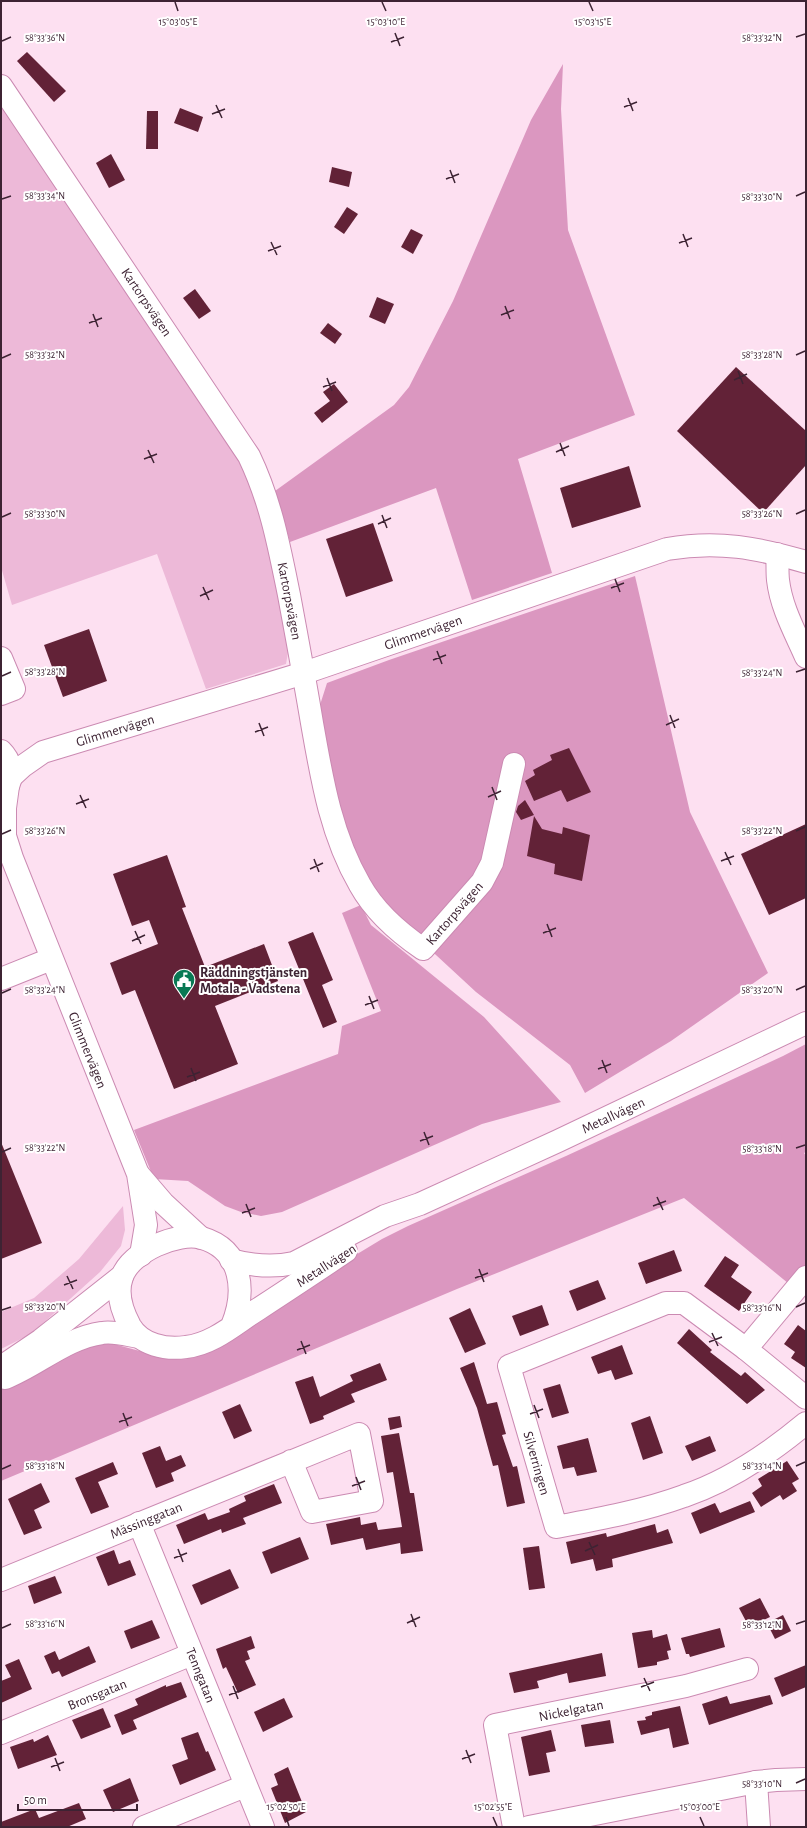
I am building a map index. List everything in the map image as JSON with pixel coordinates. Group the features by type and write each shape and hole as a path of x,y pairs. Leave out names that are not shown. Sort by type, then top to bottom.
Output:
{"street":[{"name":"Kartorpsvägen","path":"1,86 249,456 264,487 276,527 304,672 326,800 342,849 360,885 370,901 381,914 405,936 423,949 482,882 492,863 514,764"},
{"name":"Glimmervägen","path":"2,752 43,752 304,672 668,549 701,545 725,545 761,549 806,562"},
{"path":"777,554 778,580 782,599 806,657"},
{"path":"1,658 14,689 1,694"},
{"name":"Glimmervägen","path":"2,752 10,764 3,834 51,959 138,1174 146,1224 141,1255"},
{"name":"Glimmervägen","path":"7,786 23,766 43,752"},
{"path":"1,980 51,959"},
{"name":"Metallvägen","path":"231,1260 249,1265 263,1266 280,1266 294,1263 322,1250 355,1230 385,1216 420,1204 558,1141 806,1023"},
{"name":"Glimmervägen","path":"138,1174 163,1203 201,1238"},
{"name":"Metallvägen","path":"232,1326 420,1204"},
{"path":"1,1367 41,1340 122,1276 128,1267 141,1255 163,1243 189,1237 201,1238 216,1246 231,1260 239,1275 240,1293 237,1313 232,1326 206,1342 177,1348 164,1347 139,1337 104,1332 76,1340 36,1363 1,1379"},
{"path":"122,1276 120,1298 122,1309 131,1328 139,1337"},
{"path":"746,1349 805,1280"},
{"name":"Silverringen","path":"806,1398 746,1349 684,1303 666,1303 509,1366 556,1527 642,1509 685,1496 724,1478 751,1463 780,1445 806,1423"},
{"name":"Mässinggatan","path":"1,1580 291,1461"},
{"name":"Tenngatan","path":"139,1523 263,1827"},
{"name":"Bronsgatan","path":"1,1733 192,1654"},
{"name":"Nickelgatan","path":"514,1827 495,1725 686,1686 747,1669"},
{"path":"529,1827 756,1782 806,1779"},
{"path":"756,1782 759,1827"},
{"path":"144,1827 245,1786"}],"shaded area":[{"path":"563,64 561,109 568,230 635,415 518,459 552,573 472,600 436,488 290,542 275,491 394,405 409,387 453,301 531,120"},
{"path":"1,87 267,487 295,612 286,664 206,689 157,554 12,605 1,567"},
{"path":"635,576 690,812 768,973 671,1041 585,1093 570,1065 476,992 423,943 371,890 336,806 320,705 327,683 389,660"},
{"path":"361,905 371,925 484,1017 561,1102 482,1124 282,1212 261,1216 241,1212 225,1206 188,1181 154,1179 134,1130 338,1054 342,1026 381,1011 342,913"},
{"path":"806,1044 806,1152 804,1153 806,1156 806,1274 794,1288 684,1198 457,1289 1,1481 1,1387 86,1344 110,1343 162,1357 311,1282 382,1239 408,1226 566,1156"},
{"path":"123,1206 125,1230 121,1246 100,1272 31,1334 1,1349 1,1312 34,1298 79,1259"}],"building":[{"path":"27,52 66,91 54,102 17,61"},
{"path":"180,108 203,117 198,132 174,123"},
{"path":"147,111 158,111 158,149 146,149"},
{"path":"111,154 125,180 109,188 96,163"},
{"path":"332,167 352,172 349,187 329,182"},
{"path":"347,207 358,214 344,234 334,227"},
{"path":"411,229 423,235 413,254 401,247"},
{"path":"195,289 211,311 199,319 183,298"},
{"path":"377,297 394,304 385,324 369,317"},
{"path":"328,323 342,334 335,344 320,333"},
{"path":"736,367 806,431 806,465 763,513 677,431"},
{"path":"334,384 348,402 322,423 314,413 330,401 323,392"},
{"path":"629,466 641,507 572,528 560,488"},
{"path":"373,523 393,581 346,597 326,539"},
{"path":"89,629 107,681 63,697 44,645"},
{"path":"569,748 591,792 567,802 561,790 534,801 525,781 535,775 533,770 552,760 550,755"},
{"path":"525,800 534,815 521,820 516,812 518,806"},
{"path":"534,816 542,829 562,834 563,827 590,835 582,881 554,874 555,864 527,856"},
{"path":"806,824 806,898 769,915 741,854"},
{"name":"Räddningstjänsten Motala - Vadstena","path":"167,855 186,907 182,908 205,967 264,944 278,981 215,1006 238,1064 174,1089 135,990 122,995 110,963 158,944 149,920 132,926 113,874"},
{"path":"313,932 333,980 322,985 337,1022 323,1028 288,942"},
{"path":"1,1142 42,1243 1,1259"},
{"path":"674,1250 682,1271 646,1284 638,1263"},
{"path":"725,1256 739,1265 731,1277 752,1292 739,1311 704,1286"},
{"path":"598,1280 606,1299 577,1311 569,1291"},
{"path":"542,1305 549,1325 520,1336 512,1316"},
{"path":"470,1308 486,1344 465,1353 449,1318"},
{"path":"798,1325 806,1331 806,1368 791,1358 795,1352 784,1344"},
{"path":"689,1329 712,1350 710,1352 741,1376 745,1372 765,1390 747,1404 677,1343"},
{"path":"622,1345 633,1374 615,1380 611,1370 598,1374 591,1357"},
{"path":"474,1362 487,1404 497,1402 506,1434 502,1435 513,1467 517,1466 525,1503 507,1507 498,1465 493,1466 477,1408 460,1368"},
{"path":"380,1363 387,1380 351,1394 355,1402 323,1416 324,1419 310,1424 295,1382 313,1376 320,1397 353,1381 350,1375"},
{"path":"560,1384 569,1413 552,1418 543,1389"},
{"path":"240,1404 252,1431 234,1439 222,1412"},
{"path":"400,1416 402,1427 390,1430 388,1418"},
{"path":"650,1416 663,1453 643,1460 631,1423"},
{"path":"399,1433 410,1493 414,1493 423,1551 401,1554 400,1543 366,1550 363,1538 331,1545 326,1524 360,1517 361,1525 376,1522 378,1530 402,1527 393,1472 387,1473 381,1436"},
{"path":"710,1436 716,1451 692,1461 685,1446"},
{"path":"588,1438 597,1472 577,1476 574,1467 563,1469 557,1446"},
{"path":"160,1446 166,1461 181,1455 186,1466 171,1473 174,1481 156,1488 142,1453"},
{"path":"787,1461 799,1479 792,1483 797,1491 783,1500 780,1495 761,1507 752,1493 762,1486 758,1479"},
{"path":"113,1462 118,1474 98,1482 109,1507 91,1514 75,1478"},
{"path":"41,1483 50,1502 34,1510 42,1528 24,1535 8,1499"},
{"path":"274,1484 282,1503 243,1518 246,1524 222,1533 221,1529 184,1544 176,1525 205,1513 208,1520 230,1512 229,1509 246,1501 244,1496"},
{"path":"750,1501 755,1512 700,1534 691,1513 715,1503 720,1513"},
{"path":"655,1524 657,1533 668,1529 673,1543 612,1559 613,1567 596,1571 593,1559 571,1564 566,1542 606,1533 607,1537"},
{"path":"300,1537 309,1559 271,1574 262,1552"},
{"path":"539,1546 545,1588 529,1590 523,1548"},
{"path":"114,1550 119,1564 130,1560 136,1575 108,1586 96,1557"},
{"path":"230,1569 239,1588 201,1605 192,1585"},
{"path":"55,1576 62,1593 34,1604 28,1586"},
{"path":"760,1598 770,1617 749,1627 739,1608"},
{"path":"783,1615 791,1631 775,1639 767,1623"},
{"path":"152,1620 160,1638 131,1649 124,1631"},
{"path":"720,1628 725,1647 690,1657 689,1654 686,1654 681,1638"},
{"path":"652,1630 653,1638 667,1634 671,1650 667,1651 669,1659 657,1662 657,1665 638,1668 632,1633"},
{"path":"251,1636 255,1648 247,1651 250,1659 245,1661 256,1685 238,1693 226,1667 223,1669 216,1649"},
{"path":"89,1646 96,1662 62,1677 59,1671 52,1674 44,1656 55,1651 59,1660"},
{"path":"602,1653 606,1676 569,1683 567,1673 537,1681 539,1688 514,1693 509,1673"},
{"path":"19,1659 32,1689 1,1703 1,1681 11,1677 5,1665"},
{"path":"806,1665 806,1687 782,1697 774,1678"},
{"path":"181,1682 187,1697 133,1720 137,1729 122,1735 114,1715 138,1705 135,1699 166,1685 166,1687"},
{"path":"770,1695 773,1704 709,1725 702,1704 727,1696 730,1704"},
{"path":"284,1698 293,1717 263,1732 254,1712"},
{"path":"680,1706 689,1744 673,1748 669,1728 641,1735 637,1721 646,1720 645,1717 652,1715 652,1712"},
{"path":"103,1708 111,1727 81,1739 72,1720"},
{"path":"610,1720 614,1743 585,1747 581,1725"},
{"path":"551,1730 556,1751 546,1753 550,1772 529,1776 521,1737"},
{"path":"198,1732 206,1752 208,1751 216,1770 180,1785 172,1765 188,1759 181,1738"},
{"path":"48,1735 57,1755 18,1769 10,1747 33,1739 34,1742"},
{"path":"288,1767 306,1812 285,1823 271,1788 278,1785 274,1774"},
{"path":"130,1778 139,1801 113,1812 103,1790"},
{"path":"79,1803 86,1819 67,1827 1,1827 1,1822 35,1809 39,1818"}],"place":[{"name":"Räddningstjänsten Motala - Vadstena","path":"184,1000"}]}
